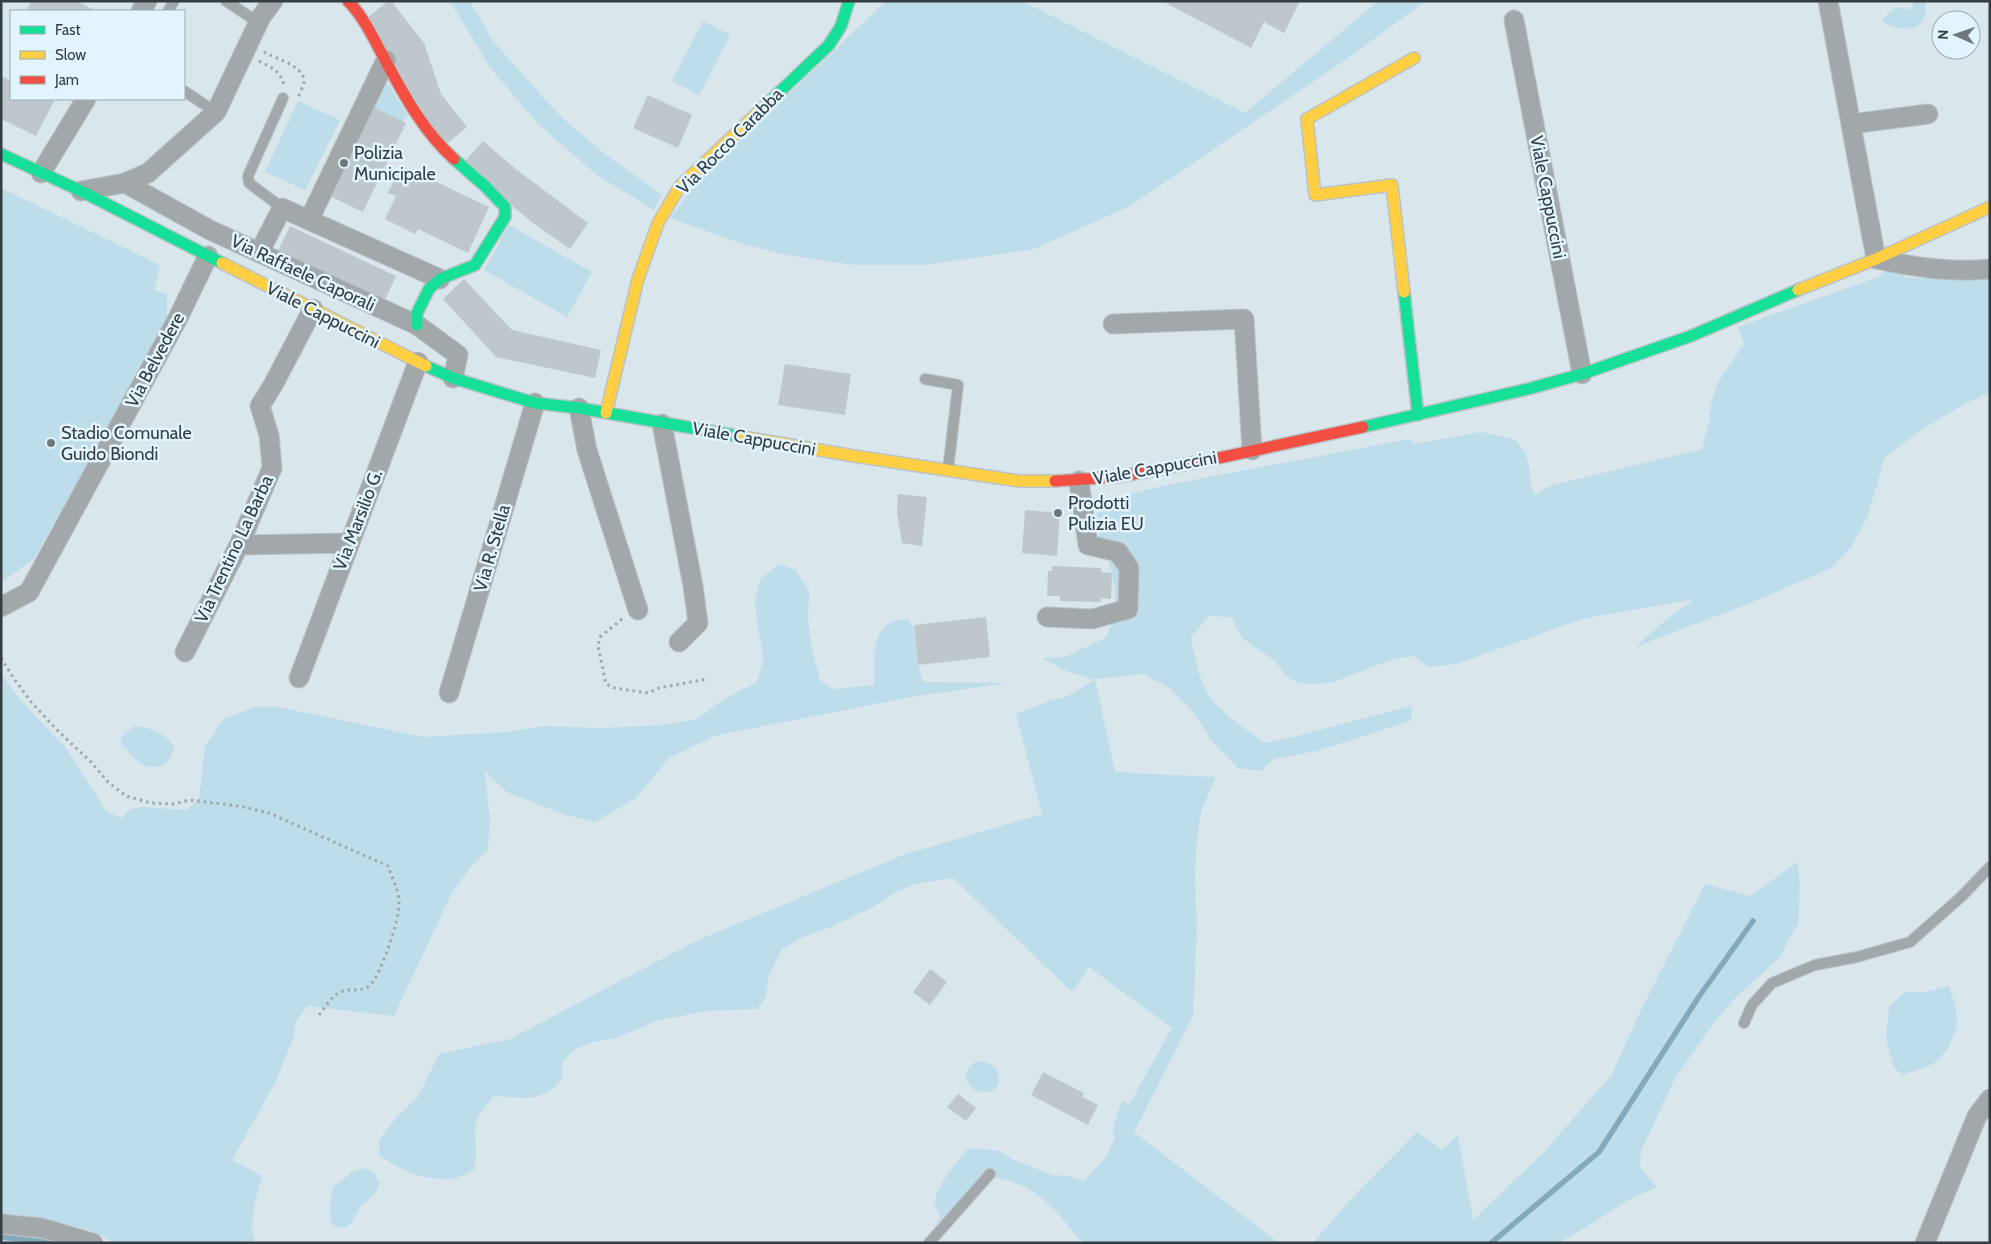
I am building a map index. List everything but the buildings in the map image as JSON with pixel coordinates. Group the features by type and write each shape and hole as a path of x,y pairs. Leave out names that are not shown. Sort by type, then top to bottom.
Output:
{"street":[{"path":"80,191 125,183 148,173 216,112 252,52 259,23 273,1"},
{"path":"348,1 356,9 401,90 426,130 505,207 504,217 475,265 440,279 429,289 417,313 417,325"},
{"name":"Via Rocco Carabba","path":"606,413 638,279 658,223 680,186 830,44 841,26 849,1"},
{"path":"1828,1 1876,259 1916,267 1966,271 1990,269"},
{"name":"Viale Cappuccini","path":"1514,20 1582,374"},
{"path":"1414,58 1307,119 1315,195 1392,185 1418,415"},
{"path":"309,220 386,60"},
{"path":"41,172 85,100"},
{"path":"1851,124 1928,114"},
{"name":"Viale Cappuccini","path":"1,154 80,191 452,378 535,403 578,408 854,456 1019,480 1079,480 1117,477 1418,415 1582,374 1691,336 1787,294 1876,259 1990,207"},
{"name":"Via Raffaele Caporali","path":"125,183 210,230 417,325 458,356 452,378"},
{"path":"259,252 282,208 440,279"},
{"name":"Via Belvedere","path":"1,607 29,592 177,320 208,256"},
{"name":"Via Trentino La Barba","path":"185,652 239,545 272,468 268,436 260,406 273,385 312,309"},
{"path":"1113,324 1244,319 1252,450"},
{"name":"Via Marsilio G.","path":"299,678 418,362"},
{"name":"Via R. Stella","path":"449,693 535,403"},
{"path":"578,408 587,450 638,610"},
{"name":"Viale Cappuccini","path":"662,424 698,623 678,642"},
{"path":"1047,618 1092,619 1128,609 1128,568 1118,552 1088,545 1079,480"},
{"path":"239,545 350,543"},
{"path":"1925,1243 1977,1116 1990,1099"},
{"path":"1,1224 42,1228 93,1243"}],"lane":[{"path":"226,1 259,23"},
{"path":"185,92 216,112"},
{"path":"282,208 249,183 248,176 284,95"},
{"path":"925,379 958,385 948,470"},
{"path":"1744,1023 1752,1005 1772,984 1815,964 1857,958 1910,942 1961,897 1990,867"},
{"path":"929,1243 990,1174"}],"path":[{"path":"252,52 297,68 303,74 304,82 298,98 284,95 282,76 277,70 252,52"},
{"path":"638,610 614,625 600,637 598,646 606,684 615,688 648,693 659,688 708,679"},
{"path":"1,658 32,703 91,762 108,782 126,796 151,803 174,804 190,800 239,806 261,811 295,824 388,866 400,904 389,948 378,973 369,986 358,990 343,990 333,997 319,1015"}],"shaded area":[{"path":"450,1 470,1 492,40 560,116 605,154 662,195 654,210 597,175 538,124 489,66"},
{"path":"886,1 1022,1 1245,113 1378,1 1426,1 1348,58 1130,206 1034,249 926,265 855,265 786,255 743,244 670,218 697,182"},
{"path":"1913,1 1926,1 1923,20 1919,25 1908,29 1895,27 1883,22 1883,18 1897,7 1909,10 1913,6"},
{"path":"703,21 730,35 699,95 672,81"},
{"path":"388,84 408,116 402,122 382,127 368,100 379,85"},
{"path":"298,101 340,120 305,190 265,172"},
{"name":"Stadio Comunale Guido Biondi","path":"1,188 160,265 154,290 167,294 167,327 33,560 1,582"},
{"path":"509,225 592,272 567,317 484,270"},
{"path":"1901,266 1905,278 1975,278 1990,276 1990,392 1965,404 1921,430 1885,457 1867,518 1851,547 1829,569 1748,604 1635,647 1694,599 1582,619 1456,664 1429,667 1413,656 1390,660 1334,682 1317,684 1299,683 1287,677 1275,661 1242,638 1231,617 1209,616 1191,637 1202,681 1209,695 1219,708 1265,743 1411,706 1412,720 1317,751 1274,759 1261,771 1238,768 1212,742 1193,711 1170,688 1143,674 1095,679 1115,772 1216,777 1202,809 1197,836 1195,879 1197,929 1193,1016 1134,1132 1279,1243 1085,1243 1077,1237 1050,1205 1030,1190 1007,1180 982,1177 933,1228 941,1216 935,1205 938,1191 967,1149 999,1151 1014,1160 1053,1175 1068,1176 1084,1181 1106,1157 1115,1138 1113,1128 1122,1100 1129,1105 1172,1028 1089,967 1072,992 953,878 915,884 892,894 875,906 831,927 801,938 782,949 769,975 766,996 758,1009 706,1011 656,1021 617,1038 593,1042 575,1049 562,1062 562,1078 553,1089 536,1097 494,1096 479,1116 476,1124 474,1170 458,1178 423,1177 396,1166 379,1155 379,1140 397,1117 418,1097 439,1054 510,1039 698,940 903,855 1042,814 1016,714 1068,696 1094,680 1064,670 1042,658 1065,657 1105,638 1111,627 1115,606 1114,580 1095,516 1113,498 1172,484 1410,439 1414,444 1481,432 1516,440 1527,459 1535,495 1549,486 1702,449 1709,422 1711,403 1717,384 1744,344 1738,327 1878,277 1889,268"},
{"path":"780,564 796,570 809,591 808,621 812,649 820,680 833,689 874,685 875,651 879,635 890,623 901,619 909,620 914,629 917,661 923,682 1007,683 911,697 714,736 669,758 636,798 595,822 566,815 507,792 484,771 490,817 488,849 473,864 452,892 394,1016 308,1006 295,1022 293,1039 275,1083 232,1160 262,1176 252,1224 254,1241 245,1241 246,1243 114,1243 88,1230 74,1226 1,1217 1,674 20,700 66,748 106,811 122,818 130,809 143,807 187,810 199,798 205,746 224,719 254,707 278,707 423,737 505,732 544,726 600,728 664,725 697,719 724,699 757,682 764,657 757,624 755,598 761,578"},
{"path":"135,726 153,730 168,739 174,749 169,761 158,766 149,767 143,765 130,754 120,741 126,732"},
{"path":"1798,862 1800,889 1798,923 1779,958 1733,1000 1709,1029 1674,1080 1641,1151 1640,1168 1657,1187 1628,1200 1558,1243 1313,1243 1353,1197 1417,1132 1442,1150 1458,1135 1473,1220 1542,1154 1611,1076 1641,1010 1705,884 1750,896"},
{"path":"1949,986 1956,1007 1957,1027 1947,1050 1933,1064 1903,1075 1894,1068 1886,1038 1889,1007 1905,992 1926,992"},
{"path":"976,1061 994,1066 998,1074 999,1083 993,1091 983,1092 973,1089 965,1078 969,1068"},
{"path":"363,1168 374,1173 380,1183 378,1187 373,1195 362,1205 349,1225 340,1227 333,1225 330,1212 333,1187 351,1173"},
{"path":"1,1232 14,1232 80,1243 1,1243"}],"waterway":[{"path":"1491,1243 1599,1152 1698,998 1753,921"},
{"path":"1,1237 54,1243"}],"traffic: fast":[{"path":"770,101 829,45 841,26 849,1"},
{"path":"1,154 81,191 222,263"},
{"path":"417,325 417,313 429,289 440,279 475,265 505,217 505,207 486,187 454,159"},
{"path":"1363,427 1528,389 1582,374 1691,336 1798,290"},
{"path":"1404,292 1418,415"},
{"path":"426,366 453,378 535,403 579,408 738,436"}],"traffic: slow":[{"path":"1404,292 1392,185 1315,195 1307,119 1414,58"},
{"path":"606,413 638,279 658,223 680,186 770,101"},
{"path":"1798,290 1876,259 1990,207"},
{"path":"222,263 426,366"},
{"path":"738,436 1019,481 1055,481"}],"traffic: jam":[{"path":"348,1 367,27 414,110 432,136 454,159"},
{"path":"1055,481 1117,477 1214,459 1363,427"}],"place":[{"name":"Polizia Municipale","path":"344,163"},
{"name":"Stadio Comunale Guido Biondi","path":"51,443"},
{"name":"Prodotti Pulizia EU","path":"1058,513"}]}
